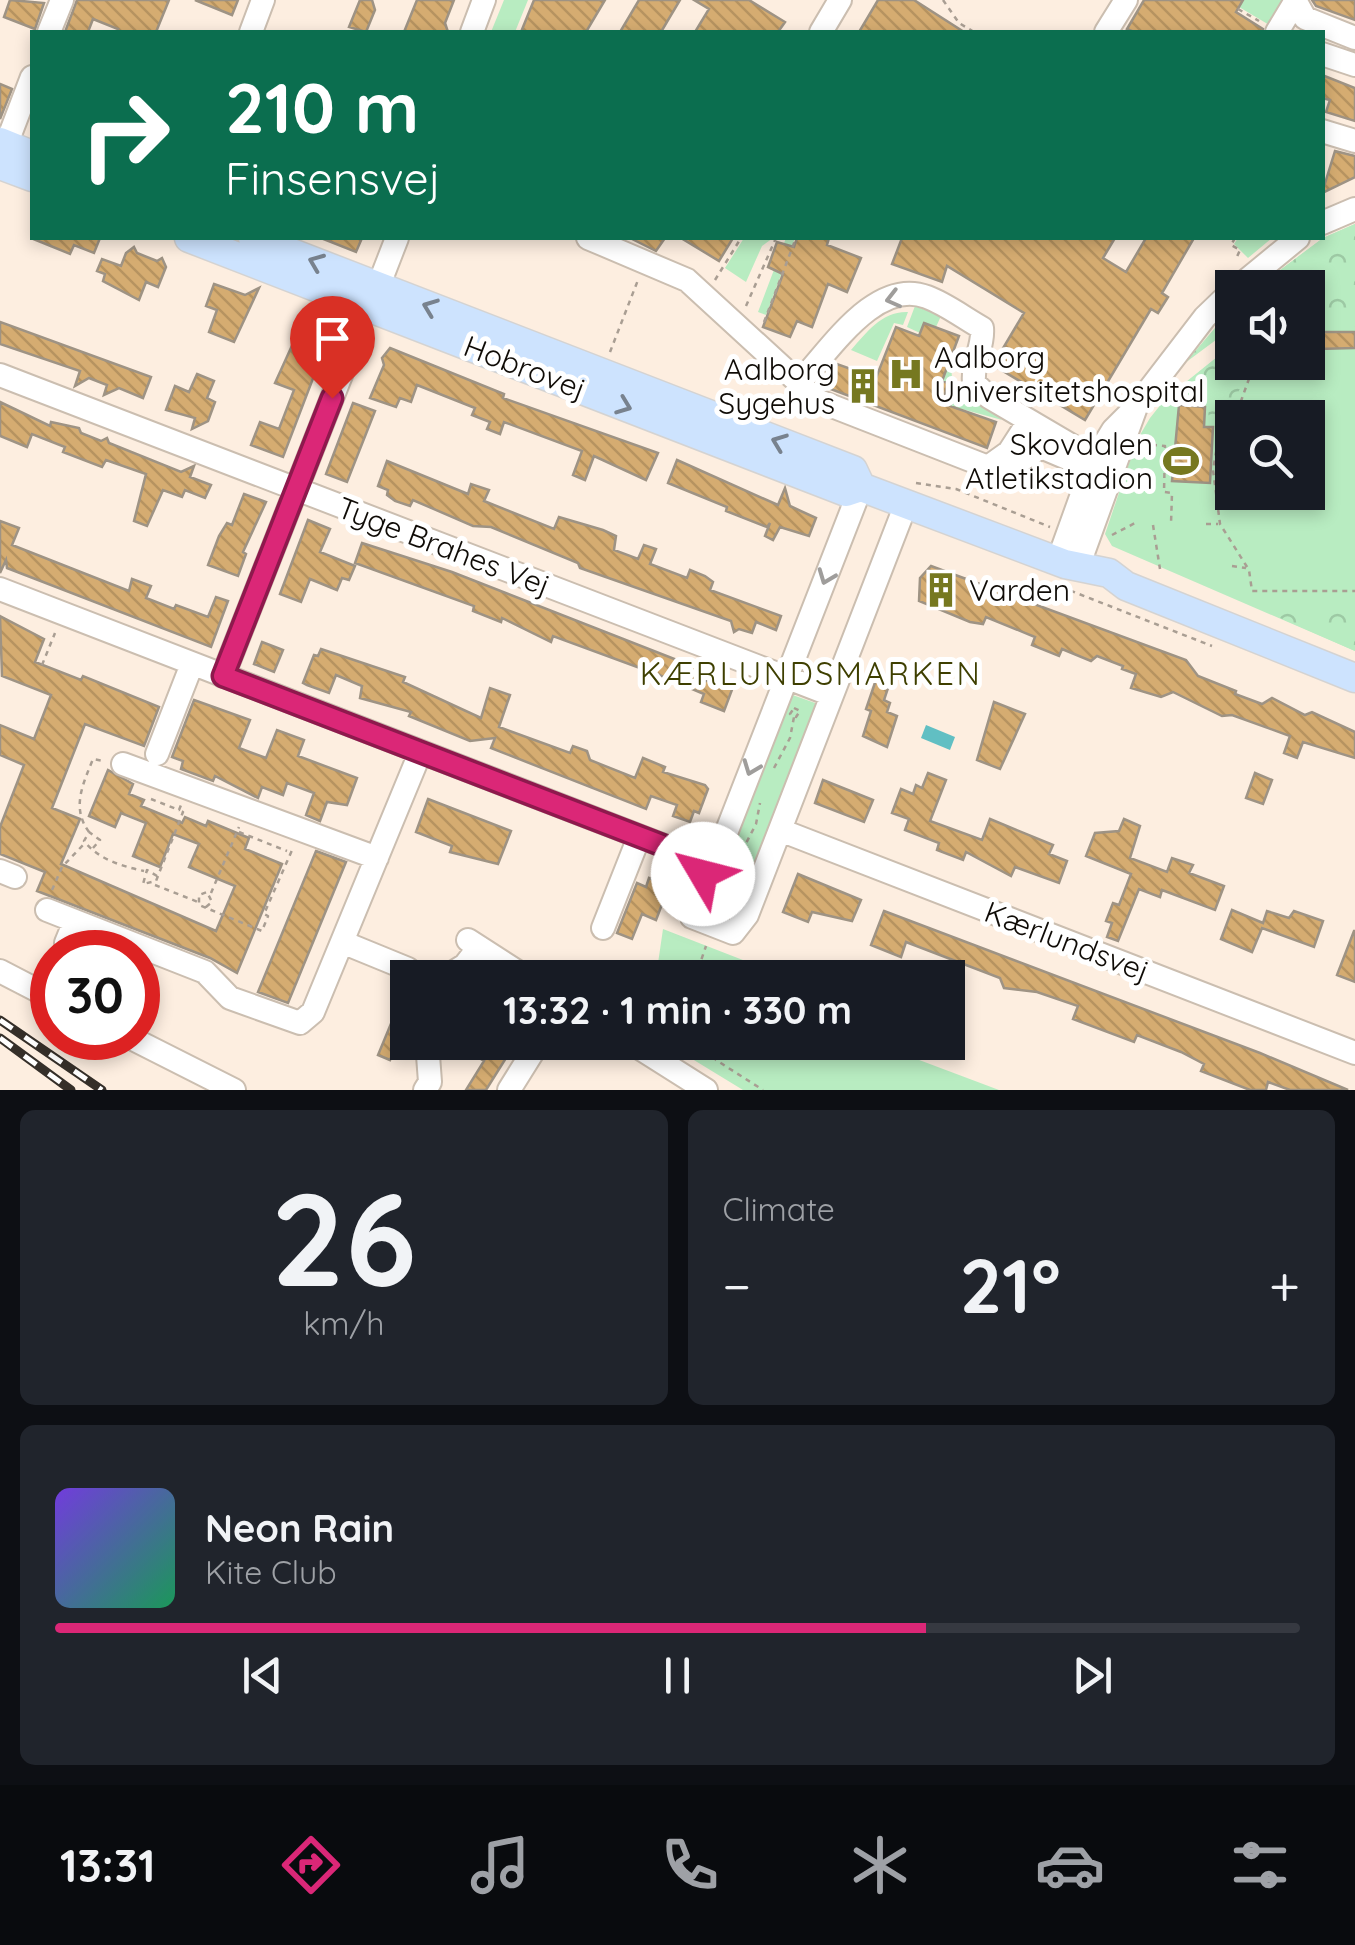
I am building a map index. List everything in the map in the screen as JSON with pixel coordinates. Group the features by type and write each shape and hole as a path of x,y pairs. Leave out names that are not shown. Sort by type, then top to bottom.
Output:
{"main road":[{"path":"10,152 30,175"},
{"name":"Hobrovej","path":"196,240 374,298 853,470 861,486 1081,578 1104,586 1126,586 1355,678"},
{"name":"Hobrovej","path":"258,240 374,298"}],"street":[{"path":"50,30 62,0"},
{"path":"252,30 263,0"},
{"path":"473,30 484,0"},
{"path":"822,30 840,0"},
{"path":"1107,30 1126,0"},
{"path":"1278,30 1295,1 1305,18 1355,38"},
{"path":"1325,55 1355,65"},
{"path":"10,152 30,84"},
{"path":"1325,132 1355,141"},
{"path":"1325,222 1355,209"},
{"path":"374,298 396,240"},
{"path":"593,240 688,280 798,384 834,408 988,467 1010,468 1042,447 1081,464 1104,466"},
{"path":"1259,270 1296,240"},
{"path":"798,384 876,303 897,293 925,296 982,328 983,338 972,362 974,383 1104,466"},
{"path":"1068,570 1104,466 1112,430 1136,407 1174,352 1215,310"},
{"path":"223,676 356,337"},
{"name":"Tyge Brahes Vej","path":"0,375 832,695"},
{"path":"988,467 1009,452 1029,421"},
{"path":"0,589 698,859 733,844 763,738 861,486"},
{"path":"698,859 703,874 690,910 698,923 733,933 742,927 906,504"},
{"path":"157,754 192,664"},
{"path":"46,910 71,932 205,972 230,998 292,1023 308,1019 420,753"},
{"path":"123,764 294,842 377,858"},
{"name":"Kærlundsvej","path":"780,830 1355,1052"},
{"path":"604,928 639,837"},
{"path":"342,942 390,962"},
{"path":"467,960 474,943 500,960"},
{"path":"0,971 30,987"},
{"path":"160,1053 234,1090"},
{"path":"426,1090 430,1082 428,1060"},
{"path":"509,1090 527,1060"},
{"path":"655,1060 692,1087"}],"path":[{"path":"943,0 958,23 970,30"},
{"path":"1238,8 1274,30"},
{"path":"707,294 740,240"},
{"path":"739,326 774,240"},
{"path":"756,342 795,240"},
{"path":"1234,240 1231,245 1240,250 1236,259"},
{"path":"608,358 644,262"},
{"path":"1248,380 1214,458 1220,524 1248,568 1252,592 1355,591"},
{"path":"1152,445 1165,446 1164,492 1172,493 1171,524"},
{"path":"1104,540 1137,522"},
{"path":"1153,524 1160,569"},
{"path":"1206,524 1220,524"},
{"path":"1232,566 1248,568"},
{"path":"1068,570 1182,637"},
{"path":"42,665 63,613"},
{"path":"768,778 790,738 794,717"},
{"path":"763,738 775,766"},
{"path":"93,848 100,840 83,824 79,794 94,759 123,764"},
{"path":"701,960 733,844 756,824 762,795"},
{"path":"153,884 183,812 179,810"},
{"path":"145,872 144,884 153,884 198,902 206,907 262,931 268,916 264,914 294,842 241,821 211,894 212,902 206,907"},
{"path":"46,910 62,866 85,843 90,832"},
{"path":"85,843 122,867 157,876"},
{"path":"733,844 769,858"},
{"path":"198,902 203,892 211,894"},
{"path":"716,1060 763,1090"}],"green space":[{"path":"504,0 528,0 516,30 492,30"},
{"path":"1243,0 1284,0 1271,26 1239,7"},
{"name":"Skovdalen Atletikstadion","path":"1355,224 1355,651 1112,546 1105,534 1137,440 1166,398 1215,359 1215,380 1325,380 1325,270 1280,270 1320,240"},
{"path":"1355,224 1355,326 1325,331 1325,270 1280,270"},
{"path":"743,240 770,240 762,246 746,282 725,268"},
{"path":"785,240 794,240 766,315 758,312"},
{"path":"1237,240 1270,240 1248,258 1234,244"},
{"path":"915,306 941,316 936,327 924,323 920,333 907,327"},
{"path":"908,312 903,325 894,323 877,361 851,350 883,319"},
{"path":"1215,328 1215,341 1185,363"},
{"path":"953,351 952,379 958,395 972,404 983,405 1002,420 951,406 954,397 945,394 942,381"},
{"path":"1215,359 1215,380 1244,380 1234,400 1215,400 1215,426 1208,426 1209,399 1181,397 1182,386"},
{"path":"1355,600 1355,651 1255,607"},
{"path":"787,693 818,704 735,919 731,923 704,915 700,906 716,865 715,855"},
{"path":"663,929 743,960 658,960"},
{"path":"694,1060 919,1060 999,1090 743,1090"}],"water":[{"path":"926,725 955,737 950,750 921,738"}],"building":[{"path":"10,0 44,3 35,29 4,17"},
{"path":"77,0 169,0 157,30 117,30 93,19 89,30 66,30"},
{"path":"195,0 238,0 232,15"},
{"path":"360,0 372,0 375,10 367,30 349,27"},
{"path":"417,0 454,0 445,23 447,30 405,30"},
{"path":"534,0 605,0 587,30 522,30"},
{"path":"639,0 680,0 662,30 621,30"},
{"path":"694,0 749,0 785,22 779,30 696,30 709,9"},
{"path":"878,0 914,0 961,30 860,30"},
{"path":"1144,0 1243,0 1236,12 1263,29 1129,30"},
{"path":"1312,0 1355,0 1355,20 1316,6"},
{"path":"1325,76 1355,88 1355,121 1326,112 1330,100 1325,99"},
{"path":"0,84 12,89 0,119"},
{"path":"1335,151 1355,156 1355,177 1325,192"},
{"path":"36,240 99,240 94,253 74,245 70,254"},
{"path":"326,240 361,240 356,252"},
{"path":"634,240 664,240 656,251"},
{"path":"684,240 732,240 719,261"},
{"path":"796,240 828,240 827,245 861,258 847,292 828,284 812,327 797,321 790,337 763,327 783,274 768,267 777,242 794,247"},
{"path":"901,240 1114,240 1103,258 1126,272 1145,240 1193,240 1162,293 1168,297 1158,313 1151,309 1085,420 993,365 1024,313 947,266 942,282 892,264"},
{"path":"134,247 137,253 157,261 162,258 166,267 158,287 146,282 139,300 103,281 105,274 97,271 102,259 121,266 126,253"},
{"path":"214,284 245,295 259,288 234,342 209,332 217,310 206,306"},
{"path":"305,317 333,326 283,457 251,445 260,422 279,429 294,390 275,383"},
{"path":"0,322 151,377 143,398 119,388 104,395 107,385 89,378 75,386 80,371 0,344"},
{"name":"Aalborg Sygehus","path":"924,323 959,336 942,381 948,383 945,394 954,397 950,406 996,422 987,448 828,388 837,364 876,378 896,327 919,336"},
{"path":"1325,332 1355,332 1355,348 1325,349"},
{"path":"390,348 504,394 503,398 658,453 646,480 594,456 585,480 573,475 582,451 504,422 500,434 487,429 490,422 472,415 475,408 417,385 411,402 400,398 396,407 370,398 384,365 382,358"},
{"path":"197,374 214,381 207,398 215,402 208,421 192,429 195,418 166,410 175,386 189,392"},
{"path":"0,402 50,426 51,422 79,428 81,433 101,441 107,438 109,443 181,472 194,466 190,477 211,485 205,498 185,490 182,497 163,490 147,526 134,521 146,474 106,460 102,467 63,452 65,447 32,434 27,447 0,436"},
{"path":"353,403 375,411 347,482 326,474"},
{"path":"1179,405 1205,407 1204,427 1213,427 1210,483 1172,481"},
{"path":"677,460 778,505 785,488 790,506 816,518 809,536 780,527 773,540 765,536 770,523 767,527 726,511 727,507 668,483"},
{"path":"387,461 468,494 471,484 489,490 484,501 554,529 559,517 603,530 616,536 614,550 638,559 644,545 656,549 650,564 687,578 690,570 705,576 713,582 710,590 781,616 776,630 756,622 752,633 739,629 734,632 731,621 580,568 578,563 491,527 473,526 413,500 410,506 395,501 387,495 388,490 378,486"},
{"path":"244,494 266,502 243,552 246,554 238,576 208,565 219,536 227,523 232,525"},
{"path":"308,520 330,529 320,552 355,566 349,580 342,578 337,590 310,579 301,602 280,594"},
{"path":"0,521 19,528 12,545 129,591 132,579 151,586 146,598 174,609 176,605 208,617 216,597 228,601 211,647 7,568 6,560 0,573"},
{"path":"362,543 452,572 700,669 694,685 718,677 733,687 724,711 701,702 704,694 659,675 553,636 551,642 502,618 501,622 473,611 474,606 355,563"},
{"path":"931,566 1186,660 1198,676 1236,691 1235,694 1262,704 1272,698 1305,715 1312,712 1355,732 1355,758 1303,742 1297,758 1284,753 1290,736 1232,715 1222,716 1173,692 1161,697 1131,688 1136,674 1122,669 1123,666 1097,656 1091,661 1062,649 1059,656 1032,645 1035,637 986,617 983,624 970,622 919,601 920,578"},
{"path":"0,616 44,639 35,662 81,680 83,676 159,707 144,746 85,724 52,808 80,819 61,864 216,931 235,886 189,867 199,844 173,834 160,867 133,856 146,823 121,813 115,827 89,816 108,770 133,784 129,794 144,800 141,806 182,823 185,817 206,826 208,821 249,838 245,849 282,864 237,973 160,939 160,930 138,930 37,891 45,872 0,854 0,827 24,765 0,755 0,725 34,739 51,695 2,676"},
{"path":"262,642 283,650 274,672 254,664"},
{"path":"321,649 405,677 403,682 481,718 490,688 510,695 499,727 570,753 573,746 587,751 590,760 635,778 643,758 665,767 663,772 708,789 699,813 694,811 690,822 673,816 677,805 651,796 646,809 491,748 495,738 470,741 409,716 411,712 360,698 362,686 336,675 329,693 307,685 303,683 314,655 318,656"},
{"path":"878,674 891,679 884,700 890,703 887,712 897,716 887,747 863,736 871,711 866,709"},
{"path":"194,700 250,720 239,748 266,758 277,730 304,740 298,756 357,778 347,805 327,802 320,821 306,815 314,793 287,783 283,795 262,787 258,798 215,776 213,781 181,769 183,761 172,757"},
{"path":"994,702 1025,714 1000,769 977,760"},
{"path":"928,773 946,780 930,821 982,840 990,819 1053,845 1049,854 1067,861 1059,883 1015,867 1011,876 966,852 963,860 937,850 939,843 905,830 909,819 892,813 901,789 913,794 916,785 922,788"},
{"path":"1255,773 1272,780 1263,804 1246,798"},
{"path":"823,780 873,800 864,822 815,803"},
{"path":"428,799 511,831 498,864 450,852 452,846 416,832"},
{"path":"1124,819 1140,826 1130,858 1167,872 1172,858 1193,865 1189,873 1224,886 1215,910 1162,890 1160,897 1139,889 1118,941 1107,937 1112,923 1106,921 1113,903 1119,905 1131,874 1086,856 1095,833 1119,831"},
{"path":"316,851 346,862 288,1003 258,992"},
{"path":"798,874 861,900 852,921 812,912 808,922 783,912"},
{"path":"649,878 669,886 656,920 642,914 632,939 617,933 637,883 646,887"},
{"path":"1232,910 1263,923 1267,911 1289,918 1294,911 1323,921 1314,947 1262,928 1252,952 1221,939"},
{"path":"884,911 1348,1090 1290,1090 1268,1082 1266,1090 1250,1090 1201,1071 1204,1064 1181,1052 1137,1035 1134,1042 1073,1019 1078,1006 1037,992 1004,988 1000,978 965,965 965,960 953,960 906,942 901,957 871,945"},
{"path":"1355,931 1355,982 1337,975"},
{"path":"390,1026 390,1060 378,1055"},
{"path":"505,1060 486,1090 466,1090 484,1061"}],"railway":[{"path":"0,1020 102,1090"},
{"path":"0,1038 71,1090"}],"place":[{"name":"Aalborg Universitetshospital","path":"906,374"},
{"name":"Aalborg Sygehus","path":"863,386"},
{"name":"Skovdalen Atletikstadion","path":"1181,461"},
{"name":"Varden","path":"941,590"}],"district":[{"name":"KÆRLUNDSMARKEN","path":"811,673"}],"route":[{"path":"332,398 223,676 698,859 703,874"}]}
